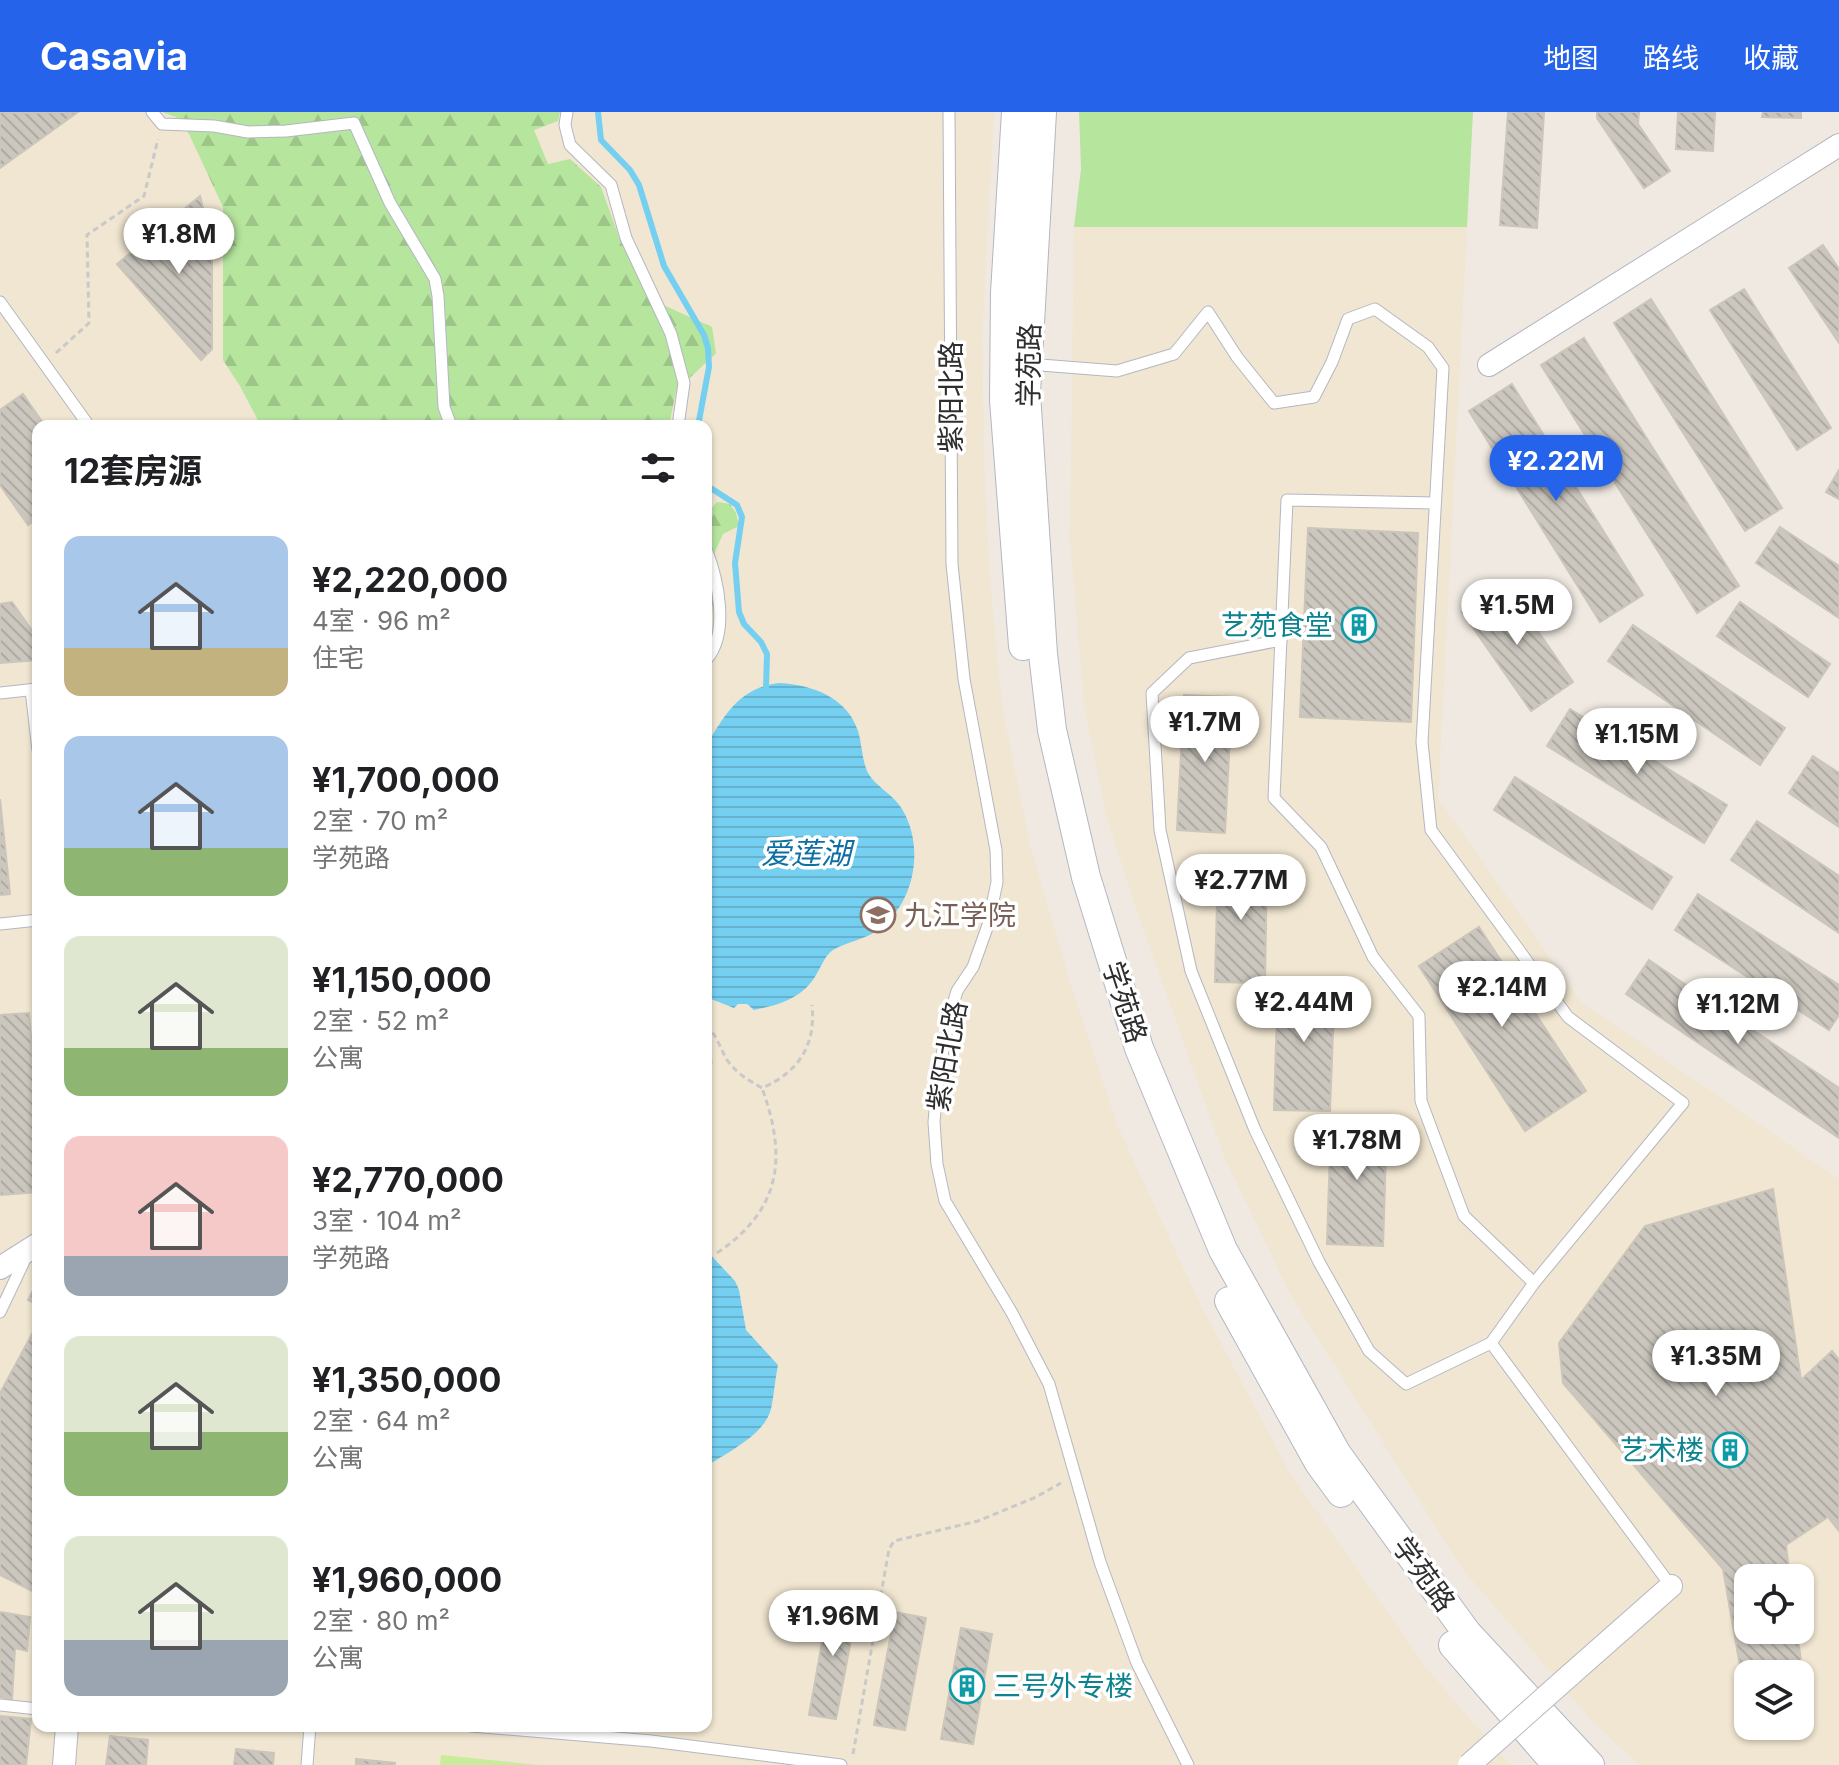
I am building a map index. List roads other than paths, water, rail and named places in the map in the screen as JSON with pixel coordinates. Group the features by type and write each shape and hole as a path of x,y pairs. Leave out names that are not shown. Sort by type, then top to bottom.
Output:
{"street":[{"name":"学苑路","path":"1016,112 1005,293 1004,400 1024,653 1036,738 1069,878 1119,1042 1207,1262 1319,1463 1454,1646 1557,1765"},
{"name":"学苑路","path":"1042,112 1026,393 1043,654 1052,730 1086,877 1139,1048 1223,1250 1337,1454 1467,1633 1590,1765"},
{"path":"1489,365 1839,145"},
{"path":"0,1268 32,1251"},
{"path":"1469,1765 1671,1586"},
{"path":"64,1765 67,1732"}],"lane":[{"path":"152,112 162,124 214,126 248,132 354,123 390,203 435,279 439,357 444,407 449,420"},
{"path":"567,112 565,125 570,145 611,185 626,238 671,334 684,383 679,420"},
{"name":"紫阳北路","path":"949,112 952,564 964,679 996,850 997,882 988,925 973,967 957,991 949,1018 938,1077 934,1122 937,1164 945,1201 1038,1358 1049,1384 1100,1562 1137,1663 1188,1765"},
{"path":"0,302 85,420"},
{"path":"1027,364 1117,371 1174,354 1208,312 1237,357 1274,403 1314,397 1332,362 1348,319 1375,309 1428,347 1443,368 1422,742 1431,830 1568,1017 1683,1103 1534,1283 1491,1343 1406,1384 1369,1351 1319,1262 1255,1130 1191,971 1160,830 1152,693 1189,658 1281,640"},
{"path":"1435,503 1287,500 1274,798 1321,847 1373,957 1419,1016 1421,1101 1464,1216 1534,1283"},
{"path":"712,568 719,625 718,640 712,650"},
{"path":"0,693 32,690"},
{"path":"0,924 32,921"},
{"path":"0,1312 32,1254"},
{"path":"1491,1343 1671,1586"},
{"path":"0,1705 32,1708"},
{"path":"307,1765 310,1732"},
{"path":"543,1732 651,1741 841,1765"}],"water":[{"name":"爱莲湖","path":"780,683 816,690 846,709 858,731 868,773 898,804 909,824 914,857 908,890 891,919 873,933 830,952 811,983 797,995 754,1010 747,1004 738,1004 734,1008 712,999 712,736 735,704 754,690"},
{"path":"712,1256 735,1281 746,1330 778,1365 767,1419 753,1435 712,1463"}],"waterway":[{"path":"598,112 601,140 630,170 639,185 664,266 704,335 709,367 699,420"},
{"path":"712,489 737,505 742,517 735,563 739,612 744,624 761,642 767,654 766,689"}],"place":[{"name":"艺苑食堂","path":"1359,625"},
{"name":"九江学院","path":"878,915"},
{"name":"艺术楼","path":"1730,1450"},
{"name":"三号外专楼","path":"967,1686"}]}
